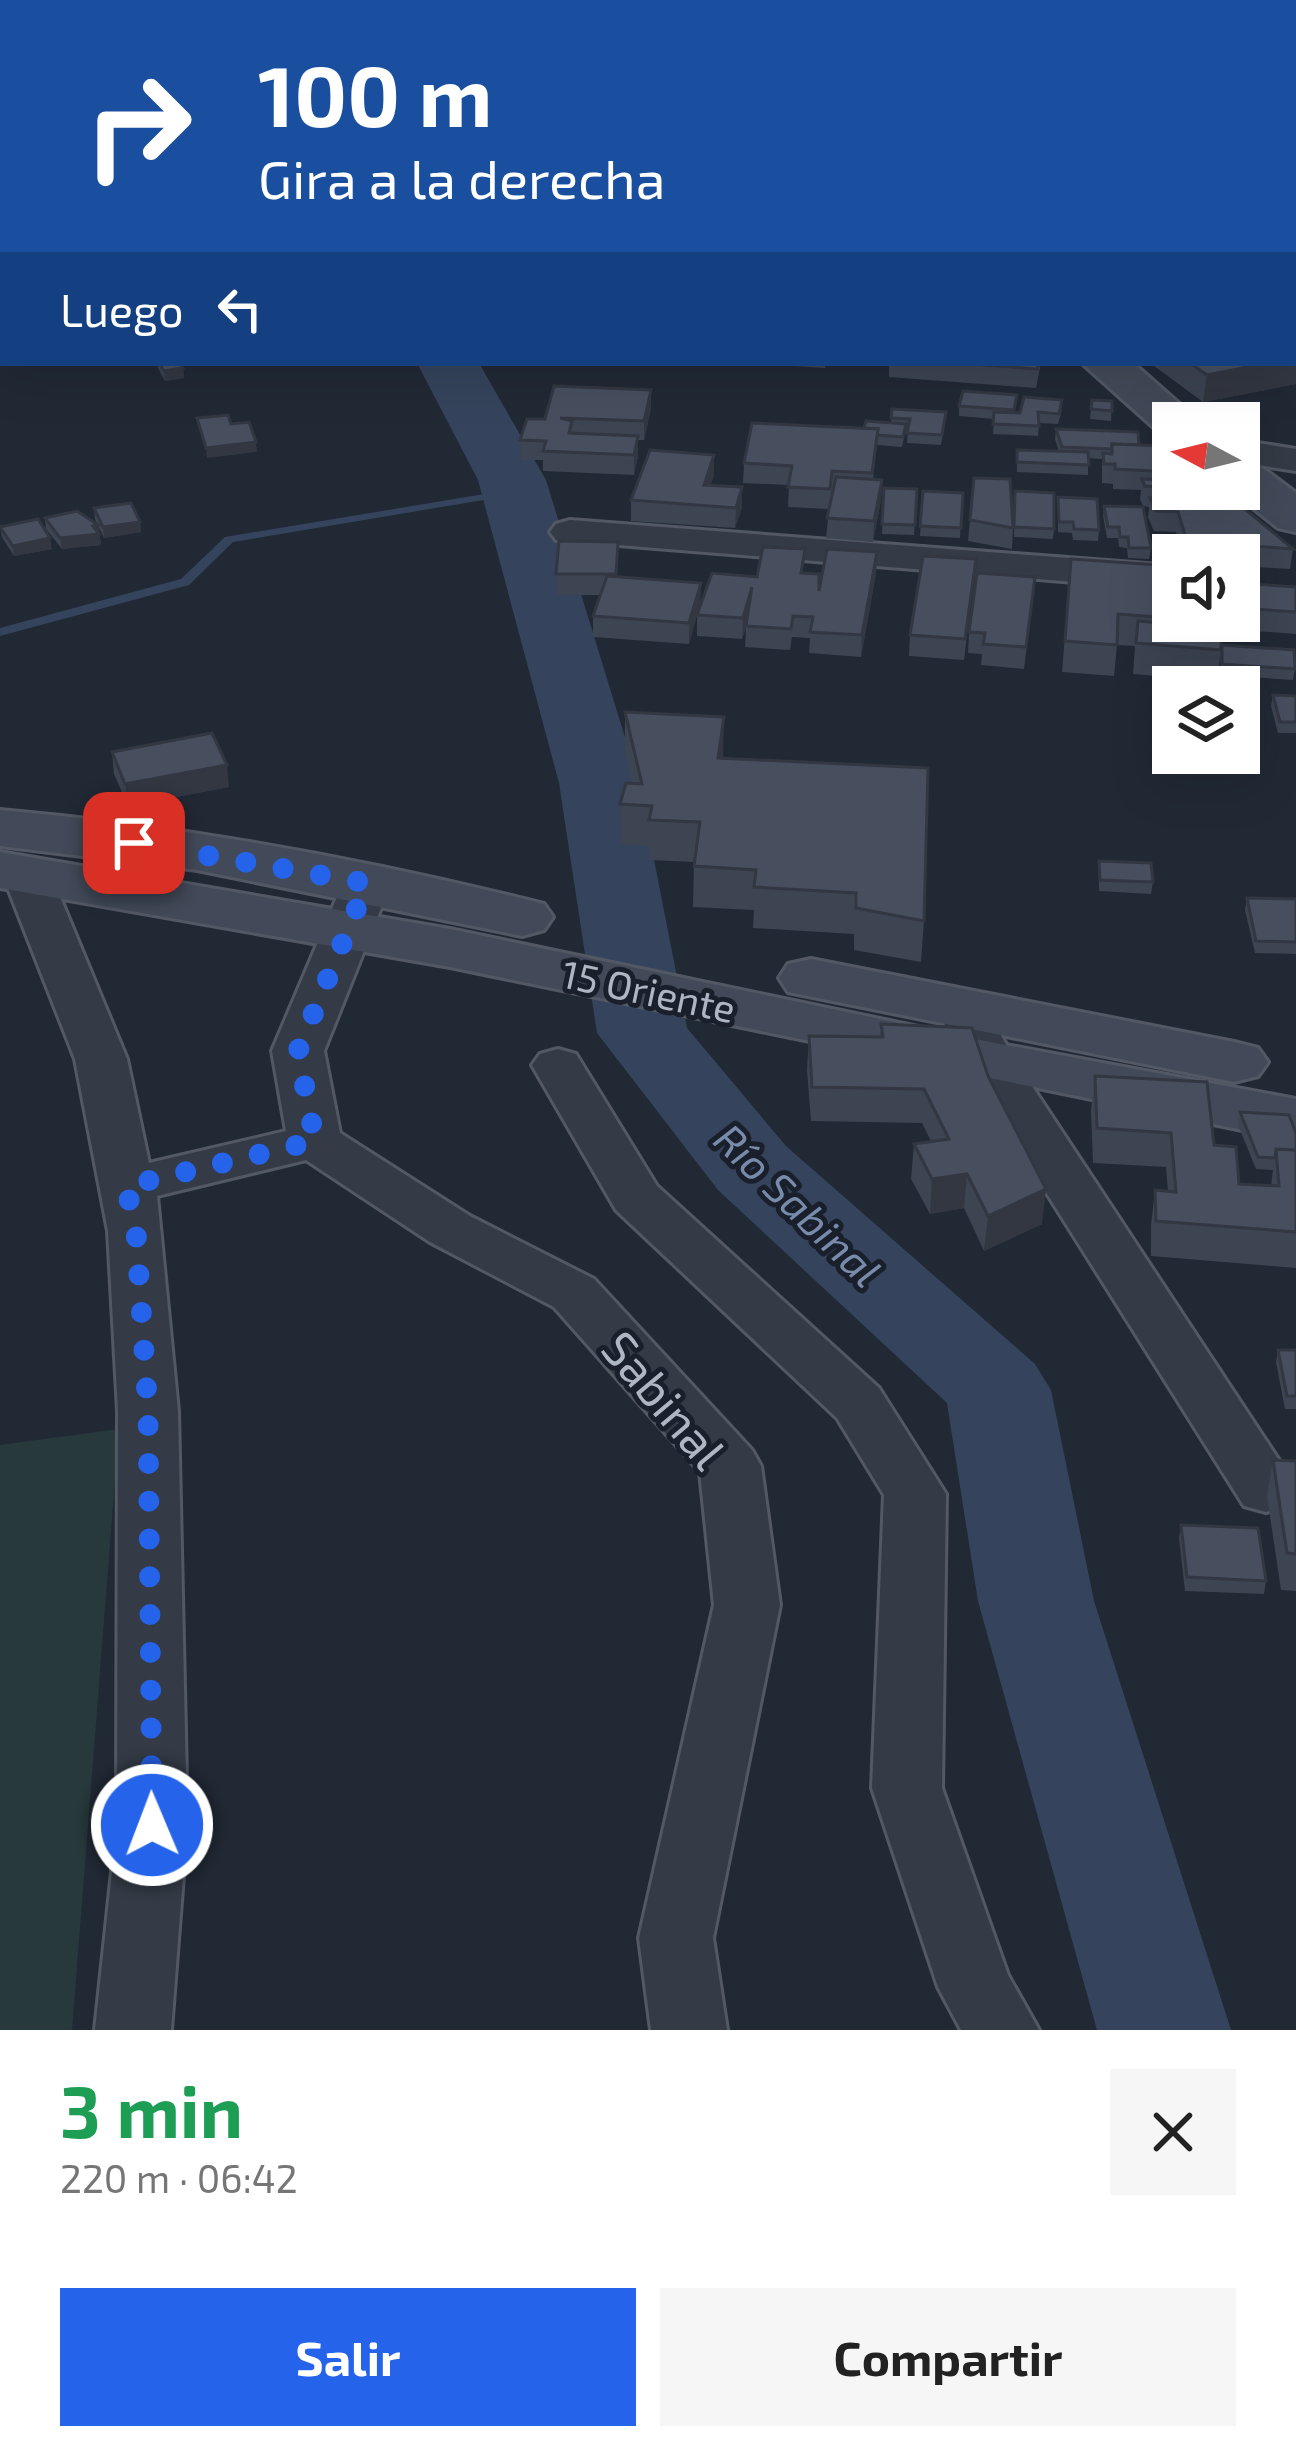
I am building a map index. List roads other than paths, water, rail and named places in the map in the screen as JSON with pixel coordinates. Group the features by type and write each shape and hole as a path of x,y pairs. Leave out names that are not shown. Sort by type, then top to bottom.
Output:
{"main road":[{"path":"1109,366 1152,402"},
{"path":"1260,489 1296,517"},
{"name":"15 Oriente","path":"9,857 357,906 455,926 976,1035 1296,1120"},
{"name":"15 Oriente","path":"976,1035 1296,1074"}],"street":[{"path":"1260,454 1296,460"},
{"path":"570,532 1152,576"},
{"path":"9,857 101,1059 136,1231 148,1411 152,1825 133,2030"},
{"path":"126,1186 315,1141 298,1051 357,906"},
{"path":"976,1035 1266,1490"},
{"path":"558,1065 636,1197 858,1403 915,1494 907,1788 975,1988 1001,2030"},
{"name":"Sabinal","path":"315,1141 450,1228 574,1293 730,1466 747,1605 676,1938 689,2030"}],"waterway":[{"name":"Río Sabinal","path":"450,366 512,480 599,783 642,1033 752,1168 998,1390 1036,1601 1164,2030"},
{"path":"0,632 185,582 229,539 515,492"}]}
